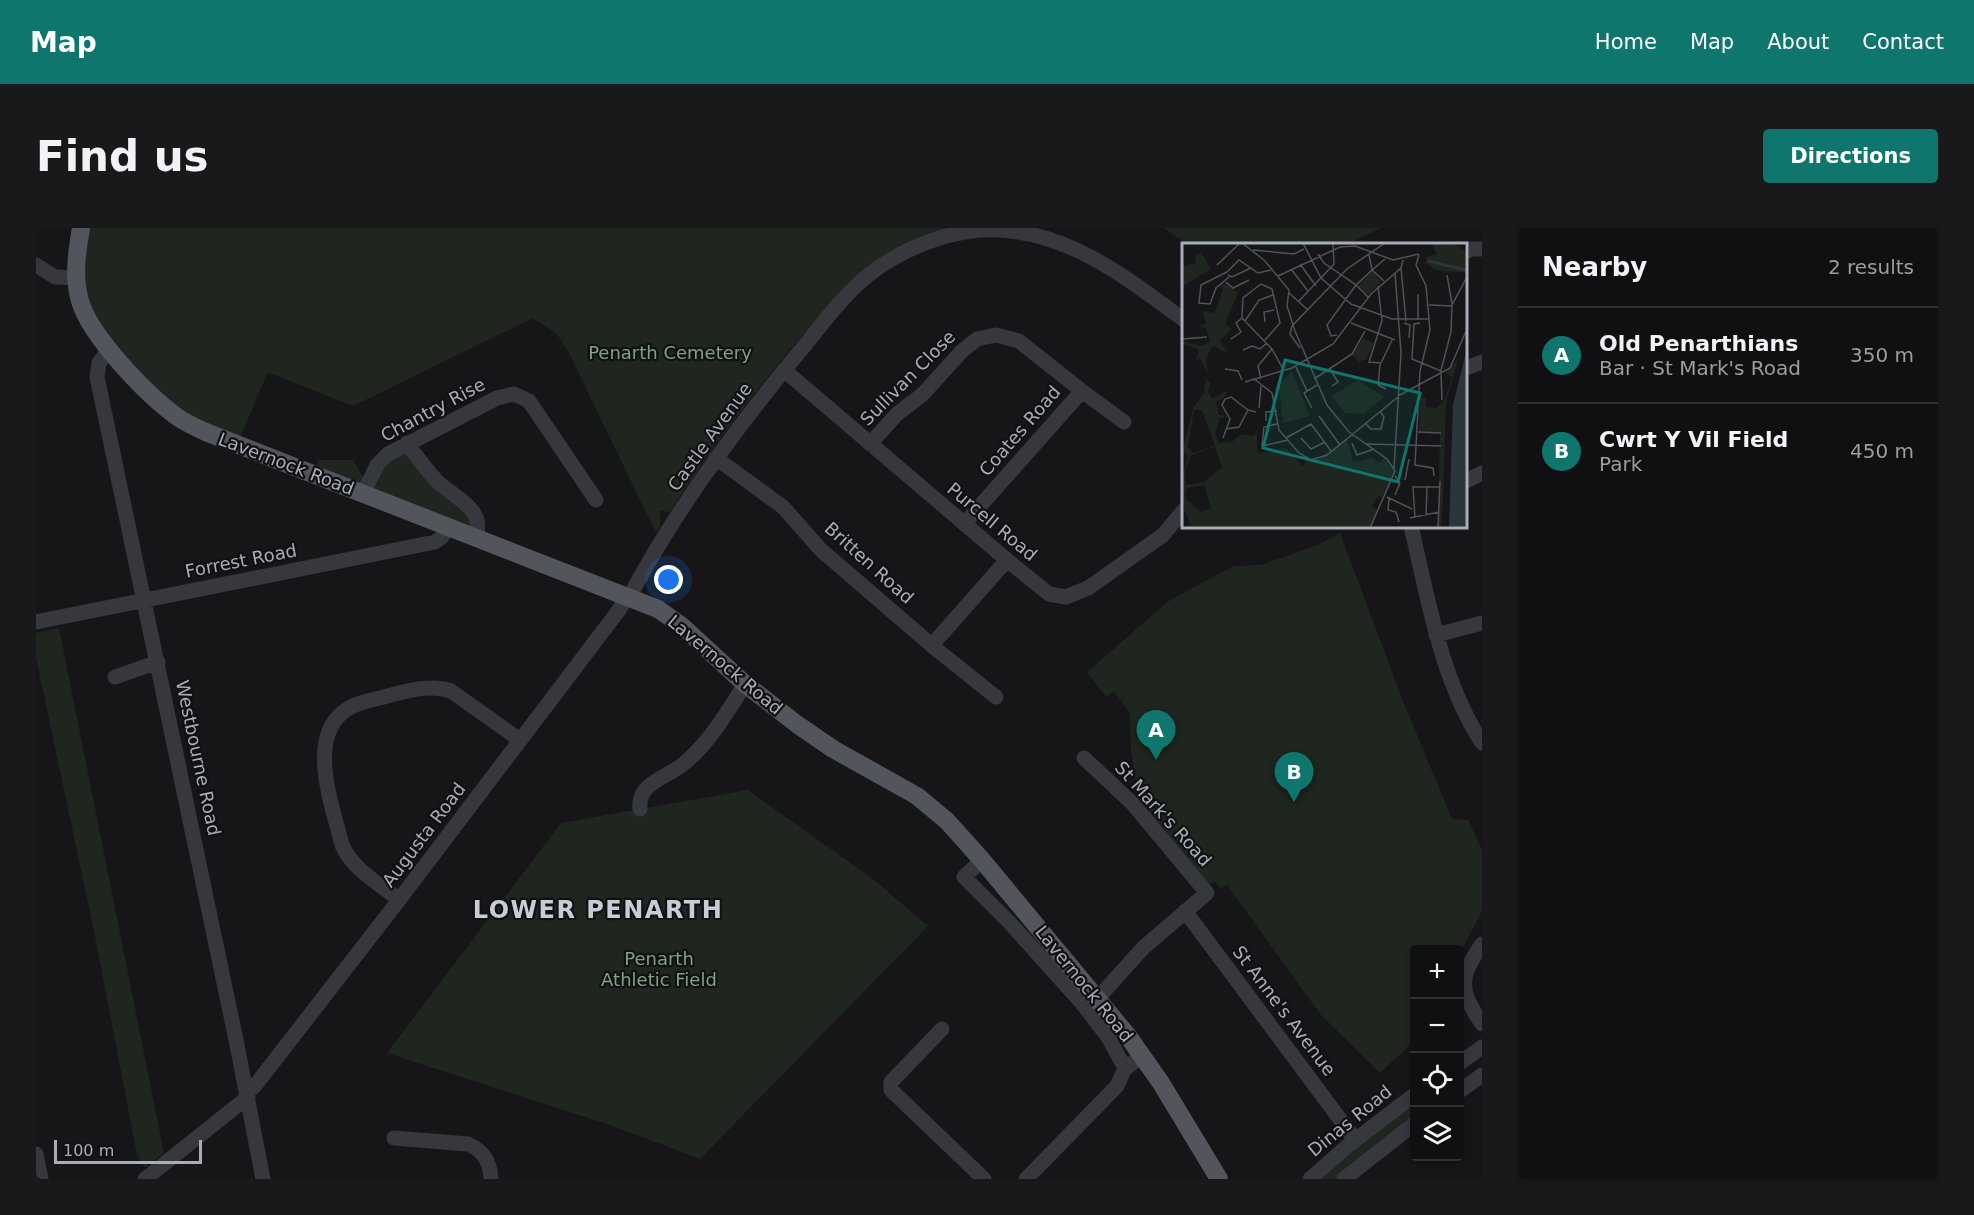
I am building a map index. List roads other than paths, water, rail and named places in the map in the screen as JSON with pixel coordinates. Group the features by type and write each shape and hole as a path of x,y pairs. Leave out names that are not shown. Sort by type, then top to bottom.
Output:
{"main road":[{"name":"Lavernock Road","path":"81,228 76,278 82,308 90,324 150,395 182,420 208,434 658,609 676,621 745,684 823,743 917,796 947,821 1098,998 1142,1055 1220,1179"}],"street":[{"name":"Castle Avenue","path":"627,597 716,458 784,370 851,291 897,256 920,245 968,231 1000,230 1022,233 1074,249 1117,272 1182,319"},
{"path":"1467,251 1482,249"},
{"path":"36,265 55,277 76,278"},
{"name":"Sullivan Close","path":"870,444 897,414 922,395 962,351 977,339 1002,335 1019,340 1124,422"},
{"name":"Westbourne Road","path":"110,349 99,363 97,377 158,662 263,1179"},
{"path":"1467,368 1482,362"},
{"name":"Purcell Road","path":"784,370 1043,591 1058,597 1072,595 1088,588 1159,538 1182,512"},
{"name":"Coates Road","path":"964,524 1082,391"},
{"name":"Chantry Rise","path":"363,494 387,454 507,394 520,396 529,401 596,500"},
{"path":"407,443 436,480 472,508 478,524 475,538"},
{"name":"Britten Road","path":"716,458 783,507 817,545 996,697"},
{"path":"1467,480 1482,473"},
{"name":"Forrest Road","path":"36,622 435,542 442,537 447,527"},
{"path":"1412,528 1436,635 1447,668 1481,739"},
{"path":"932,645 1007,560"},
{"name":"Augusta Road","path":"145,1179 177,1155 255,1085 399,900 627,597"},
{"path":"1436,635 1482,623"},
{"path":"115,677 158,662"},
{"path":"640,809 641,795 647,787 675,771 694,755 719,724 745,684"},
{"path":"399,900 351,861 342,845 324,769 326,739 338,718 350,708 366,702 417,688 441,688 451,691 520,740"},
{"name":"St Mark's Road","path":"1084,758 1132,802 1207,893 1143,948 1098,998"},
{"path":"982,860 964,877 1010,923 1081,1002 1127,1066"},
{"name":"St Anne's Avenue","path":"1185,911 1351,1134"},
{"path":"1482,944 1466,973 1464,988 1470,1006 1482,1024"},
{"path":"942,1029 891,1082 891,1090 984,1179"},
{"path":"1464,1060 1482,1047"},
{"path":"1026,1179 1117,1086 1127,1066 1142,1055"},
{"path":"1464,1088 1482,1075"},
{"name":"Dinas Road","path":"1311,1179 1345,1148 1410,1098"},
{"path":"1344,1179 1410,1127"},
{"path":"394,1138 468,1144 476,1147 485,1156 491,1179"},
{"path":"36,1154 41,1179"}],"place":[{"name":"Old Penarthians","path":"1156,760"},
{"name":"Cwrt Y Vil Field","path":"1294,802"}],"district":[{"name":"LOWER PENARTH","path":"598,910"}],"park label":[{"name":"Penarth Cemetery","path":"670,353"},
{"name":"Penarth Athletic Field","path":"659,969"}]}
